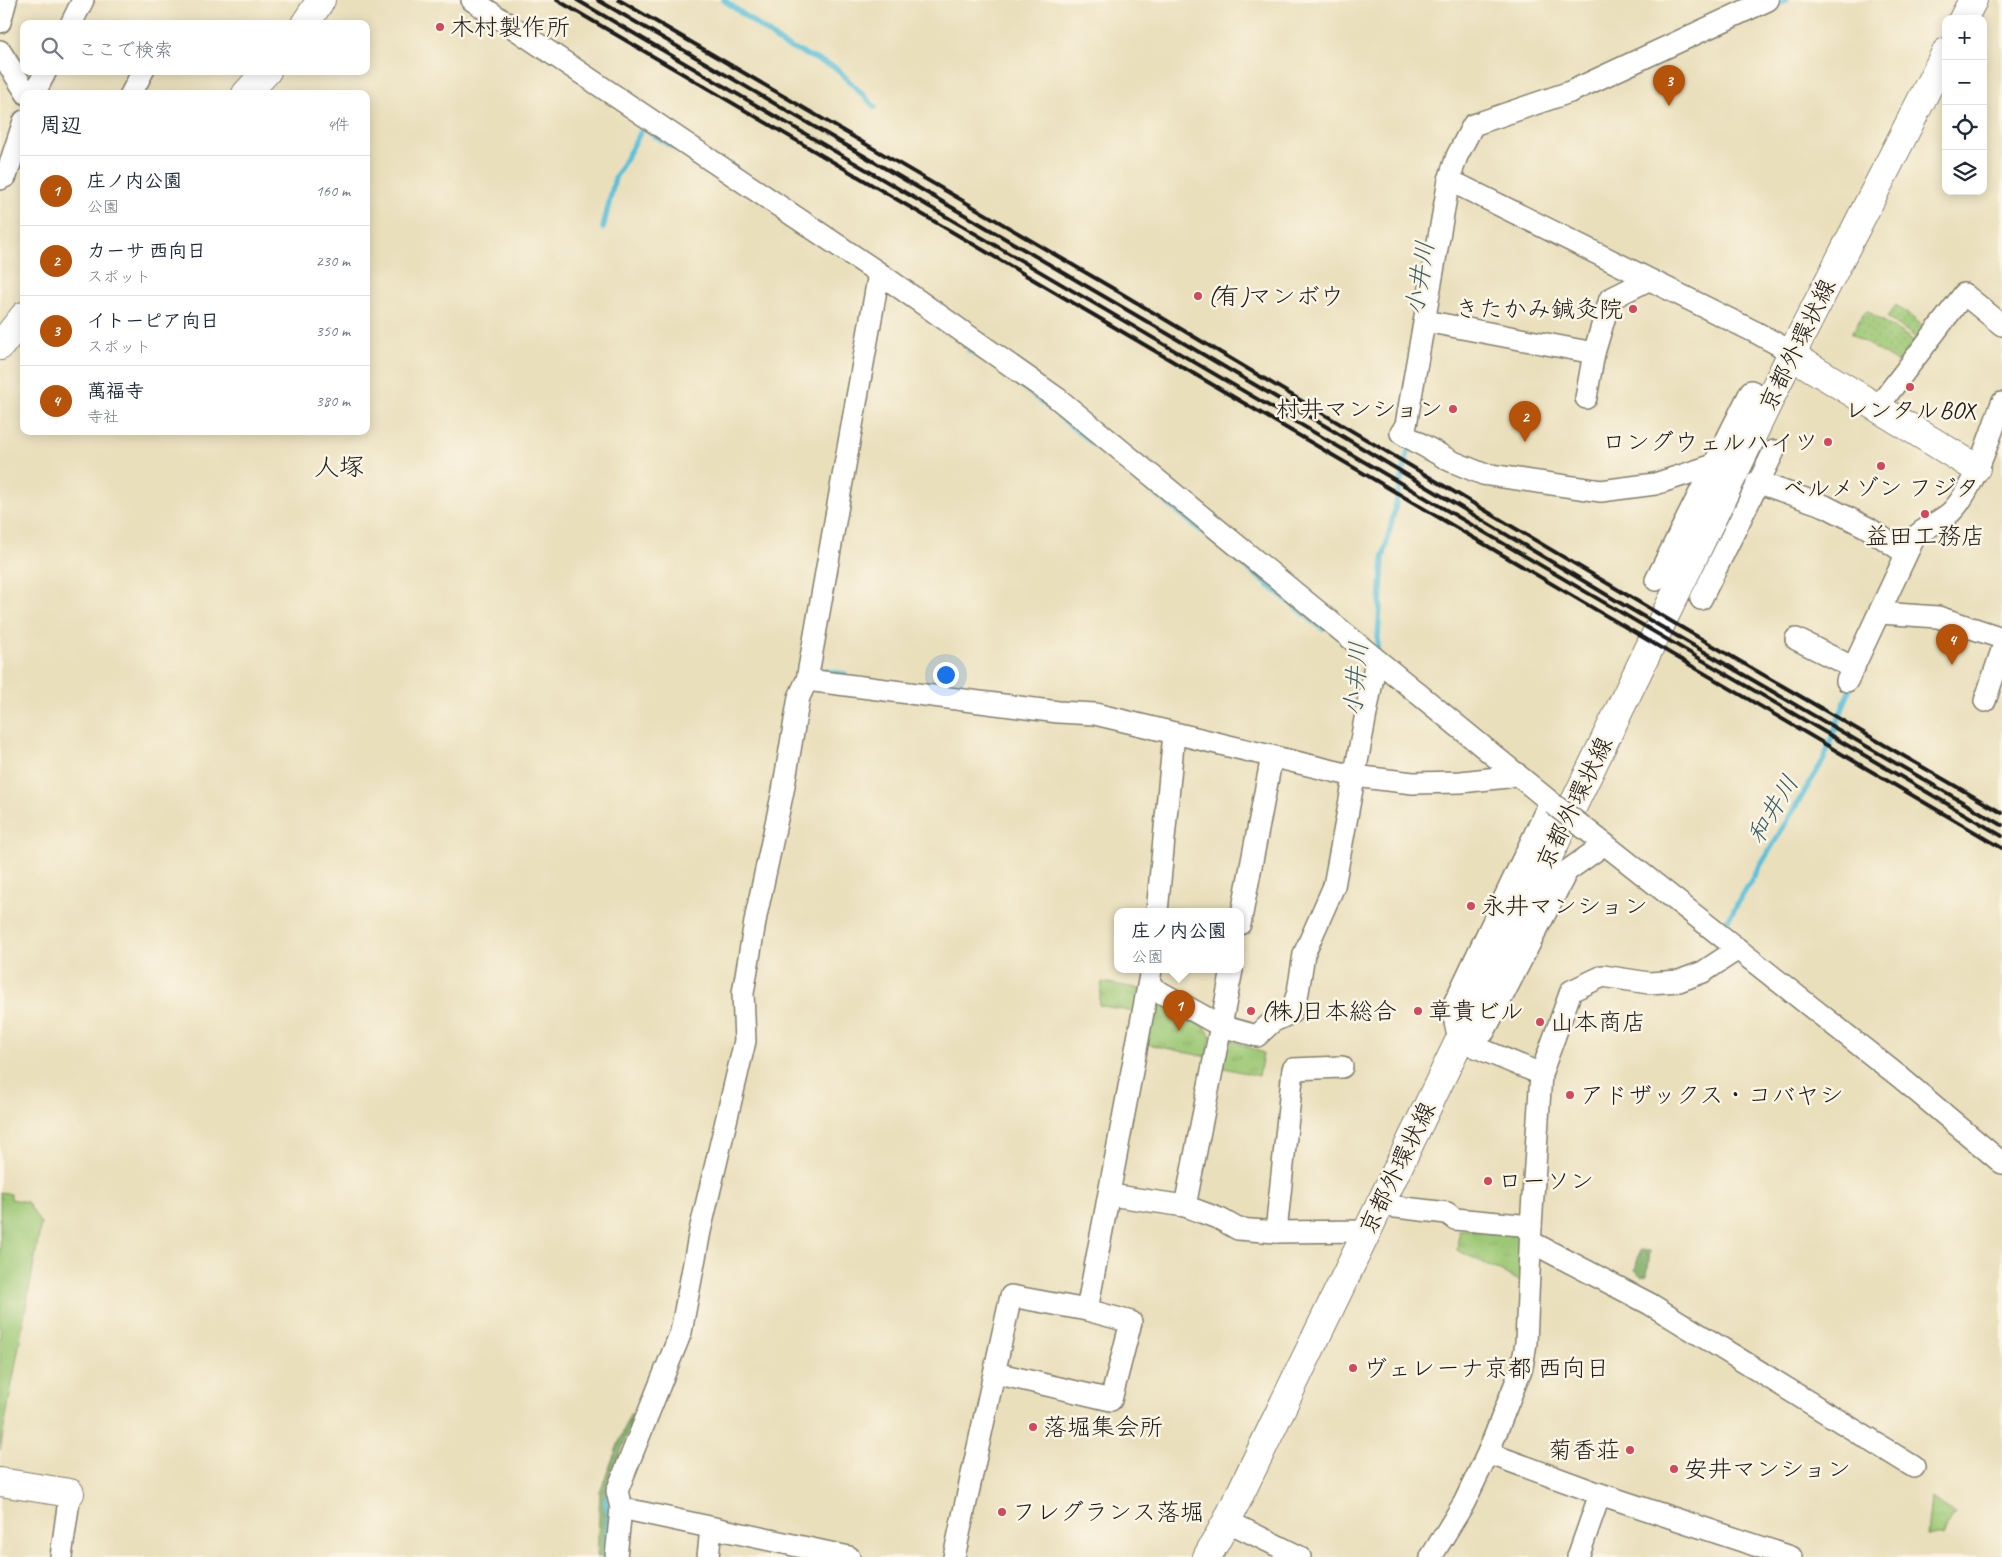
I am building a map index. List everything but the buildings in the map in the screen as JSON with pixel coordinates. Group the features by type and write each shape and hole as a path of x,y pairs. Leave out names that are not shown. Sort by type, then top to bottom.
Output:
{"main road":[{"path":"307,20 318,0"},
{"path":"1965,15 1973,0"},
{"name":"京都外環状線","path":"1207,1557 1227,1520 1791,355 1942,60"},
{"path":"250,90 263,75"},
{"path":"0,346 20,321"},
{"path":"1791,355 1976,468"},
{"path":"0,1482 70,1493"}],"street":[{"path":"0,22 6,0"},
{"path":"73,20 84,0"},
{"path":"472,0 879,273 1057,398 1552,803 1901,1078 2002,1163"},
{"path":"1712,466 1655,484 1601,491 1483,474 1451,461 1401,433 1406,424 1449,180 1457,156 1473,125 1570,92 1768,0"},
{"path":"0,51 24,90"},
{"path":"36,90 44,75"},
{"path":"133,90 141,75"},
{"path":"0,179 6,176 20,133"},
{"path":"1449,180 1779,345 1791,355"},
{"path":"616,1557 620,1508 617,1491 681,1332 700,1231 745,1041 743,993 756,916 783,791 799,697 807,680 879,273"},
{"path":"1586,398 1594,353 1610,299 1648,280"},
{"path":"1877,408 1964,294 2002,325"},
{"path":"1425,320 1594,353"},
{"path":"1656,580 1751,391 1770,400"},
{"path":"1796,639 1851,674 1880,613 1905,553 1914,538 1923,529 1953,511 1968,490 2002,403"},
{"path":"1701,599 1757,482 1774,451"},
{"path":"1757,482 1825,506 1868,528 1905,553"},
{"path":"1880,613 1938,618 2002,638"},
{"path":"1985,702 2002,650"},
{"path":"1087,1310 1150,978 1221,1026 1258,1036 1272,1022 1291,1013 1298,992 1304,954 1334,886 1376,660"},
{"path":"807,680 1058,712 1095,714 1354,776 1413,783 1505,777 1516,773"},
{"path":"1157,908 1174,734"},
{"path":"1243,908 1272,756"},
{"path":"1459,1040 1452,1008 1552,803"},
{"path":"1459,1040 1484,1032 1567,871 1605,844"},
{"path":"1431,1557 1464,1503 1488,1453 1522,1367 1526,1343 1541,1074 1571,991 1603,976 1649,983 1679,981 1703,972 1738,949"},
{"path":"1185,1206 1231,973"},
{"path":"1459,1040 1541,1074"},
{"path":"1276,1232 1292,1069 1342,1067"},
{"path":"1110,1194 1185,1206 1220,1219 1238,1229 1276,1232 1367,1231"},
{"path":"1379,1205 1447,1213 1455,1219 1531,1234 1650,1304 1914,1467"},
{"path":"954,1557 1011,1296 1087,1310 1131,1322 1111,1400 995,1373"},
{"path":"1488,1453 1600,1494 1791,1557"},
{"path":"61,1557 70,1493"},
{"path":"1578,1557 1600,1494"},
{"path":"620,1508 849,1557"},
{"path":"1227,1520 1300,1557"},
{"path":"708,1557 711,1528"}],"green space":[{"path":"1896,305 1927,329 1919,340 1887,317"},
{"path":"1866,310 1916,342 1902,365 1851,334"},
{"path":"1102,982 1142,989 1138,1013 1099,1005"},
{"path":"1156,997 1204,1026 1211,1035 1207,1057 1147,1044"},
{"path":"1226,1038 1263,1053 1259,1076 1220,1067"},
{"path":"0,1192 11,1194 11,1199 27,1202 41,1224 0,1450"},
{"path":"1483,1229 1523,1232 1522,1282 1457,1250 1459,1230"},
{"path":"1640,1250 1650,1251 1647,1275 1642,1277 1635,1270"},
{"path":"635,1413 604,1498 606,1518 603,1557 597,1557 600,1491 630,1414"},
{"path":"1931,1498 1955,1513 1943,1536 1927,1536"}],"waterway":[{"path":"724,0 784,45 836,68 875,107"},
{"name":"小井川","path":"1771,7 1786,0"},
{"path":"603,228 615,178 643,128 674,148"},
{"path":"969,350 982,358"},
{"path":"1017,382 1323,629"},
{"name":"小井川","path":"1377,653 1383,559 1410,443"},
{"path":"813,669 845,674"},
{"name":"和井川","path":"1721,931 1824,759 1850,688"},
{"path":"605,1557 609,1516 606,1501 609,1492"}],"railway":[{"path":"557,0 2002,848"},
{"path":"577,0 2002,836"},
{"path":"598,0 1332,430 1622,604 2002,825"},
{"path":"619,0 1119,292 1679,626 2002,813"}],"place":[{"name":"木村製作所","path":"440,27"},
{"name":"イトーピア向日","path":"1669,106"},
{"name":"(有)マンボウ","path":"1198,296"},
{"name":"きたかみ鍼灸院","path":"1633,309"},
{"name":"レンタルBOX","path":"1910,387"},
{"name":"村井マンション","path":"1453,409"},
{"name":"カーサ 西向日","path":"1525,442"},
{"name":"ロングウェルハイツ","path":"1828,442"},
{"name":"ベルメゾン フジタ","path":"1881,466"},
{"name":"益田工務店","path":"1925,514"},
{"name":"萬福寺","path":"1952,665"},
{"name":"永井マンション","path":"1471,906"},
{"name":"(株)日本総合","path":"1251,1011"},
{"name":"章貴ビル","path":"1418,1011"},
{"name":"山本商店","path":"1540,1022"},
{"name":"庄ノ内公園","path":"1179,1031"},
{"name":"アドザックス・コバヤシ","path":"1570,1095"},
{"name":"ローソン","path":"1488,1181"},
{"name":"ヴェレーナ京都 西向日","path":"1353,1368"},
{"name":"落堀集会所","path":"1033,1427"},
{"name":"菊香荘","path":"1630,1450"},
{"name":"安井マンション","path":"1674,1469"},
{"name":"フレグランス落堀","path":"1002,1512"}],"district":[{"name":"人塚","path":"339,466"}]}
